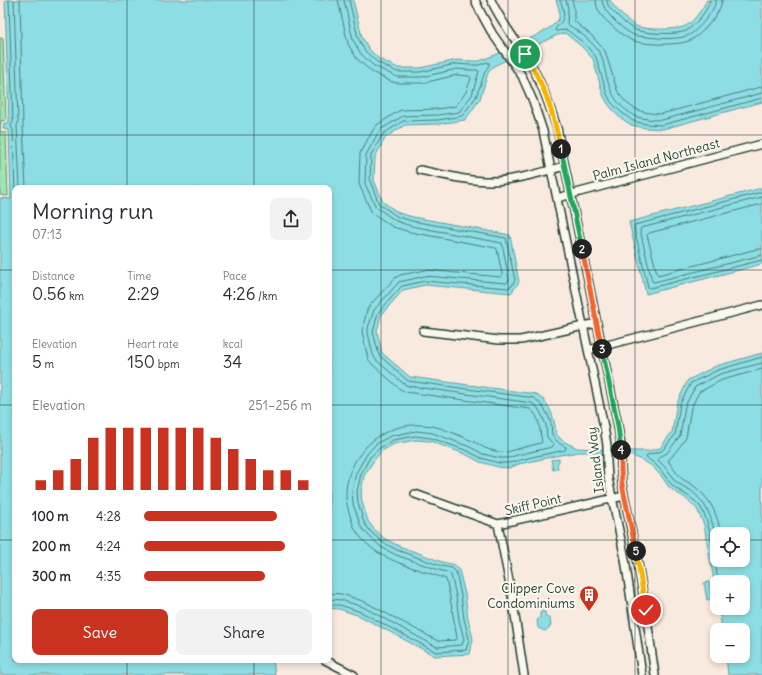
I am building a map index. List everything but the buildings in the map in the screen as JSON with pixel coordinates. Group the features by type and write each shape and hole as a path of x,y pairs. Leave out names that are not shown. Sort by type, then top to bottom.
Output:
{"street":[{"name":"Island Way","path":"475,0 492,32 522,76 533,101 543,131 604,427 607,445 608,478 625,559 642,675"},
{"name":"Island Way","path":"491,0 496,12 525,54 539,80 557,128 618,426 621,446 622,484 638,563 654,675"},
{"name":"Palm Island Northeast","path":"557,198 762,144"},
{"path":"420,170 474,180 493,181 512,179 565,166"},
{"path":"588,350 762,305"},
{"path":"423,331 499,340 521,340 597,323"},
{"name":"Skiff Point","path":"415,494 498,524 624,496"},
{"path":"498,524 512,596 524,675"},
{"path":"640,662 653,660"},
{"path":"331,663 354,675"}],"green space":[{"path":"0,38 3,38 6,120 1,121 0,129"},
{"path":"0,129 1,132 6,133 8,196 0,195"}],"water":[{"path":"5,0 353,0 362,37 369,49 379,59 398,68 420,68 457,60 479,61 539,34 551,27 559,19 559,9 556,0 610,0 629,21 636,26 645,28 673,29 683,27 690,23 703,8 707,0 762,0 762,102 663,129 645,128 631,125 618,116 608,104 603,95 593,59 581,46 565,33 555,36 494,66 488,73 480,99 465,120 439,124 405,125 386,137 375,157 374,180 383,202 399,213 413,217 510,235 519,282 511,293 425,285 403,290 381,315 377,331 382,353 410,377 536,394 544,400 549,408 554,421 556,434 563,441 577,448 648,451 660,448 672,432 677,403 688,380 716,366 762,353 762,675 728,675 727,663 750,663 750,623 721,623 720,615 750,615 750,575 713,575 711,567 750,567 750,527 710,527 710,559 704,525 697,509 684,497 668,486 652,466 630,455 603,455 596,452 579,452 519,464 509,468 498,467 480,462 467,455 430,441 416,440 394,444 382,451 374,460 364,476 361,492 362,502 368,521 385,539 399,546 442,562 455,565 459,570 473,639 470,654 435,656 360,616 332,608 332,185 12,185 12,663 273,663 275,675 0,675 0,198 11,199 9,130 3,129 4,123 9,123"},
{"path":"762,188 762,264 646,294 629,222"},
{"path":"559,459 557,464 558,469 553,470 551,460"},
{"path":"709,582 710,599 707,600 704,583"},
{"path":"542,611 545,612 546,617 550,619 551,626 545,631 538,628 537,620 540,618 540,613"}],"place":[{"name":"Clipper Cove Condominiums","path":"589,612"}],"route":[{"path":"525,54 547,98 557,128 618,426 621,446 622,484 646,610"}]}
